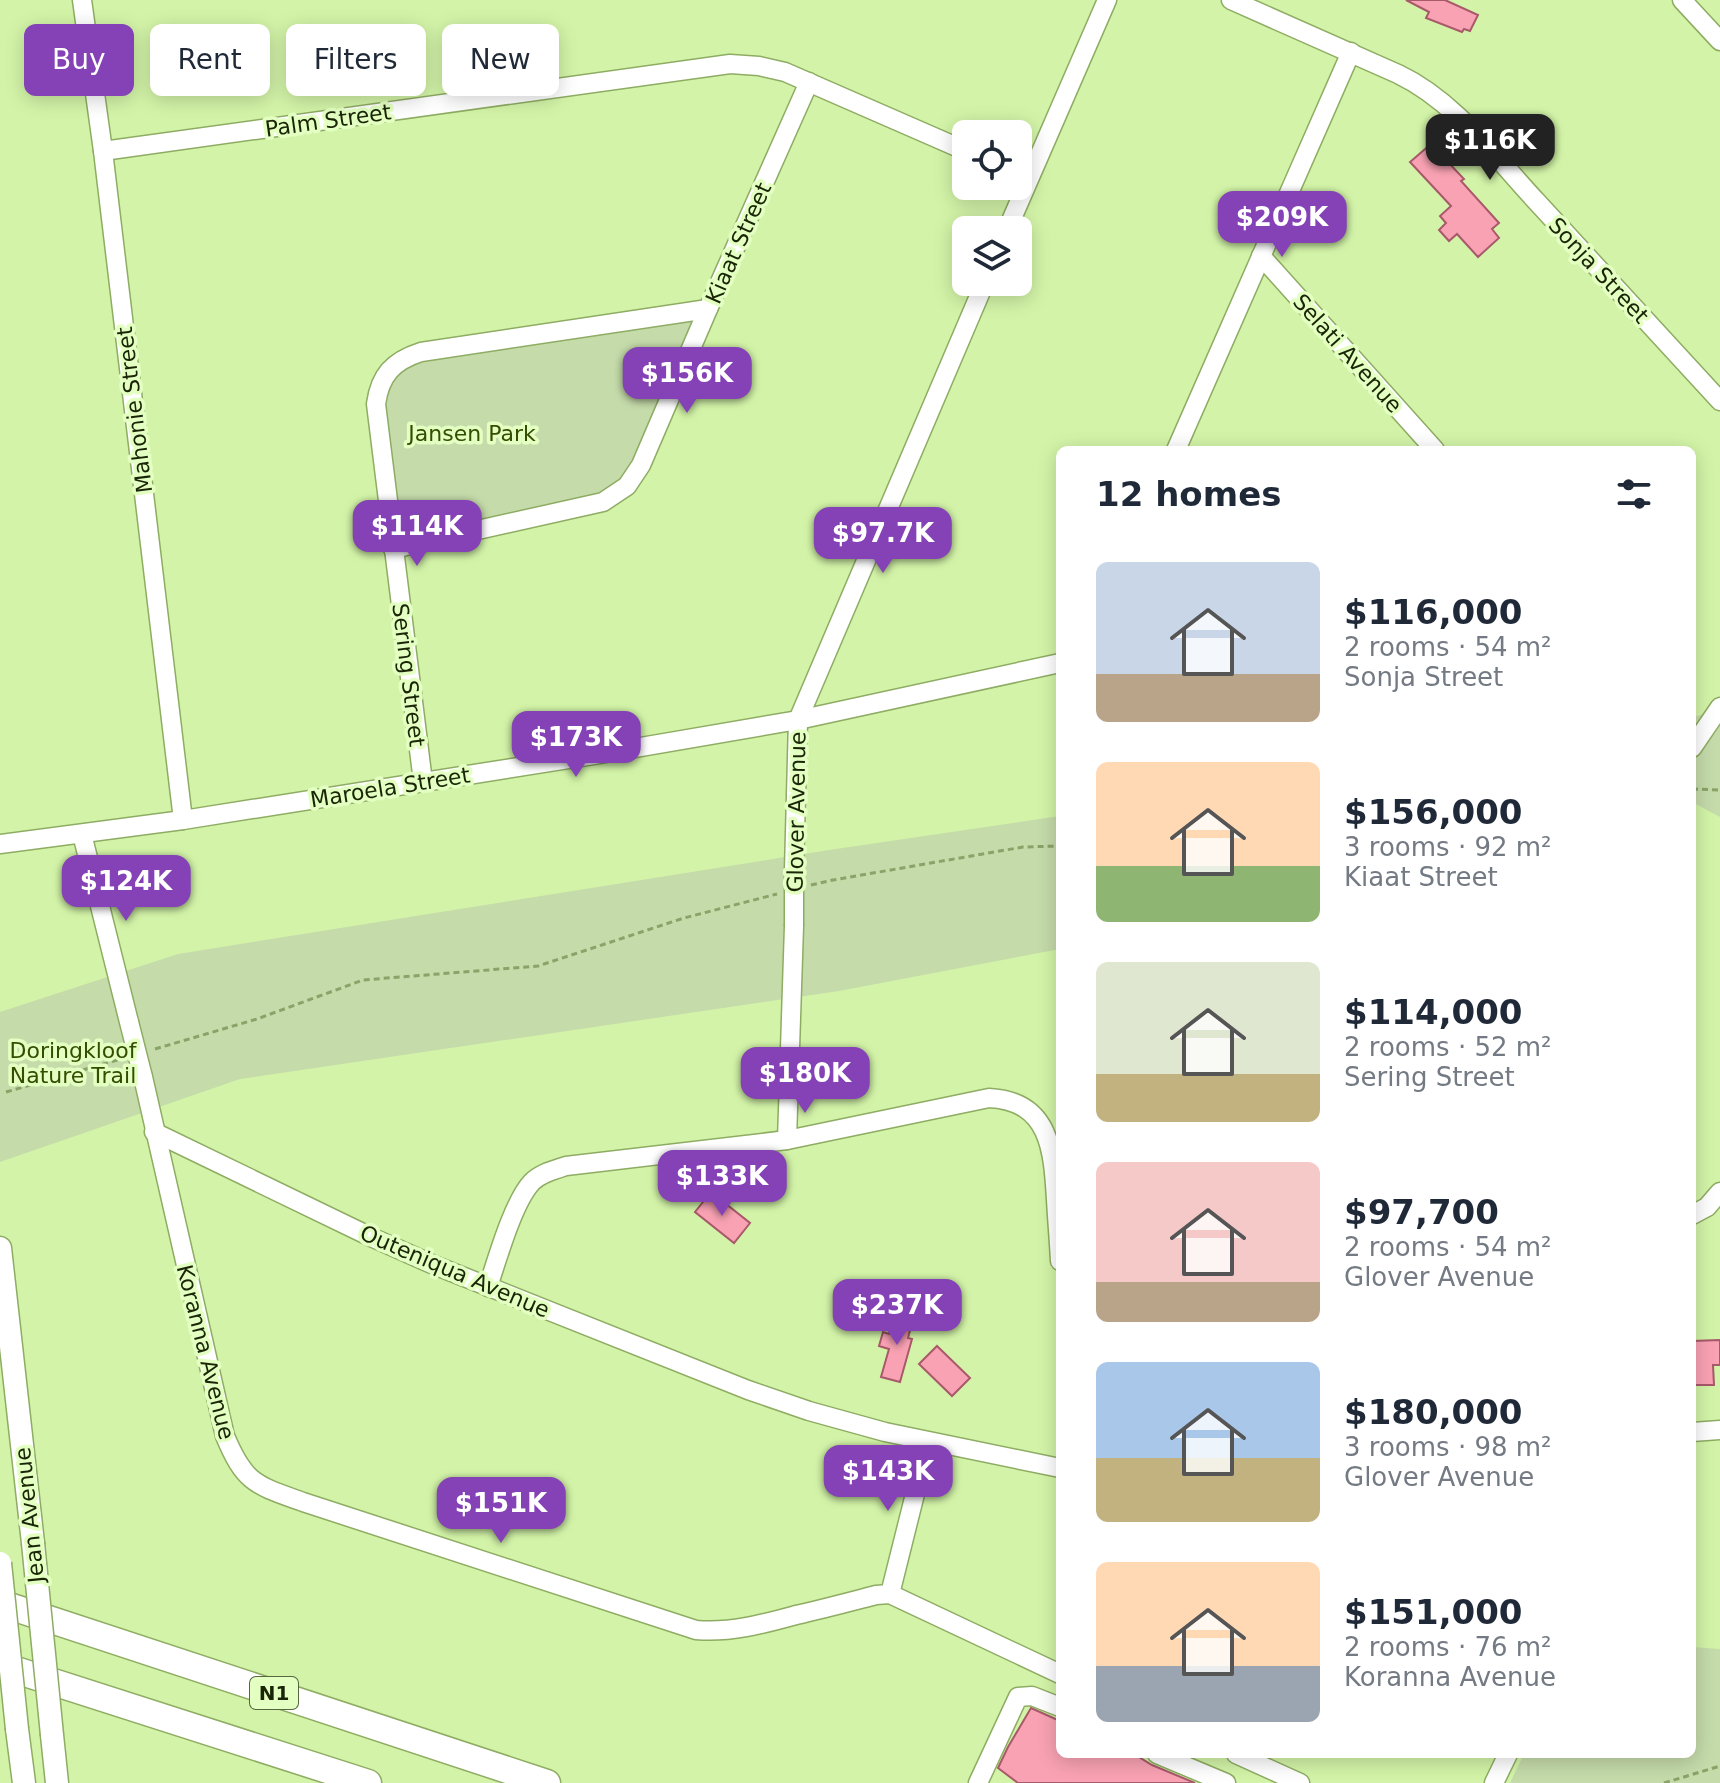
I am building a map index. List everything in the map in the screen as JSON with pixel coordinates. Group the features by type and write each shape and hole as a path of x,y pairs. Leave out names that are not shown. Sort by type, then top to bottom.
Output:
{"highway":[{"name":"N1","path":"0,1603 547,1783"},
{"path":"0,1665 368,1783"}],"main road":[{"name":"Jean Avenue","path":"0,1248 57,1783"},
{"name":"Jean Avenue","path":"0,1563 24,1783"}],"street":[{"name":"Mahonie Street","path":"82,0 183,820"},
{"path":"1032,159 1107,0"},
{"name":"Sonja Street","path":"1231,0 1411,80 1447,107 1717,391"},
{"path":"1682,0 1720,41"},
{"path":"1178,446 1351,52"},
{"name":"Palm Street","path":"103,151 730,64 785,72 952,145"},
{"name":"Kiaat Street","path":"393,549 603,502 634,479 809,82"},
{"name":"Selati Avenue","path":"1261,256 1431,446"},
{"name":"Glover Avenue","path":"787,1140 798,720 979,296"},
{"name":"Sering Street","path":"423,782 376,404 381,382 398,362 421,352 708,309"},
{"name":"Maroela Street","path":"0,844 183,820 594,755 798,720 1056,664"},
{"path":"1696,742 1720,707"},
{"path":"82,834 154,1132"},
{"path":"488,1287 520,1199 532,1182 546,1172 566,1166 787,1140 989,1098 1022,1105 1045,1130 1051,1147 1056,1210"},
{"name":"Outeniqua Avenue","path":"154,1132 383,1243 760,1394 809,1411 928,1442 1056,1467"},
{"name":"Koranna Avenue","path":"154,1132 221,1423 233,1455 242,1471 252,1480 303,1502 696,1630 735,1629 890,1594"},
{"path":"1696,1213 1707,1207 1720,1192"},
{"path":"1696,1432 1720,1430"},
{"path":"928,1442 890,1594 1056,1672"},
{"path":"978,1783 1018,1697 1032,1696 1056,1705"},
{"path":"1167,1758 1226,1783"},
{"path":"1245,1758 1300,1783"},
{"path":"1494,1783 1506,1758"}],"path":[{"path":"1696,789 1720,790"},
{"path":"803,887 1023,847 1056,846"},
{"path":"153,1049 257,1019 363,980 538,966 684,918 788,891"},
{"path":"6,1092 124,1058"},
{"path":"1664,1783 1720,1766"}],"green space":[{"name":"Jansen Park","path":"698,316 629,479 599,499 396,542 376,381 384,367"},
{"path":"1720,711 1720,817 1696,804 1696,716"},
{"name":"Doringkloof Nature Trail","path":"1056,817 1056,950 839,991 240,1079 0,1162 0,1012 178,954"},
{"path":"1696,1647 1720,1649 1720,1783 1510,1783 1522,1758 1696,1758"}],"building":[{"path":"1406,0 1445,0 1478,15 1470,31 1464,29 1462,32 1426,18 1429,12"},
{"path":"1431,144 1499,223 1492,229 1499,238 1478,257 1457,234 1449,241 1439,230 1446,223 1440,216 1451,206 1410,162"},
{"path":"711,1192 750,1223 734,1243 695,1212"},
{"path":"894,1314 913,1319 908,1338 912,1339 900,1382 881,1377 889,1349 879,1346 883,1332 889,1334"},
{"path":"1720,1340 1720,1365 1713,1365 1714,1385 1696,1385 1696,1341"},
{"path":"937,1346 970,1378 952,1396 919,1364"},
{"path":"1031,1708 1056,1719 1056,1758 1141,1758 1195,1783 1018,1783 998,1768"}]}
